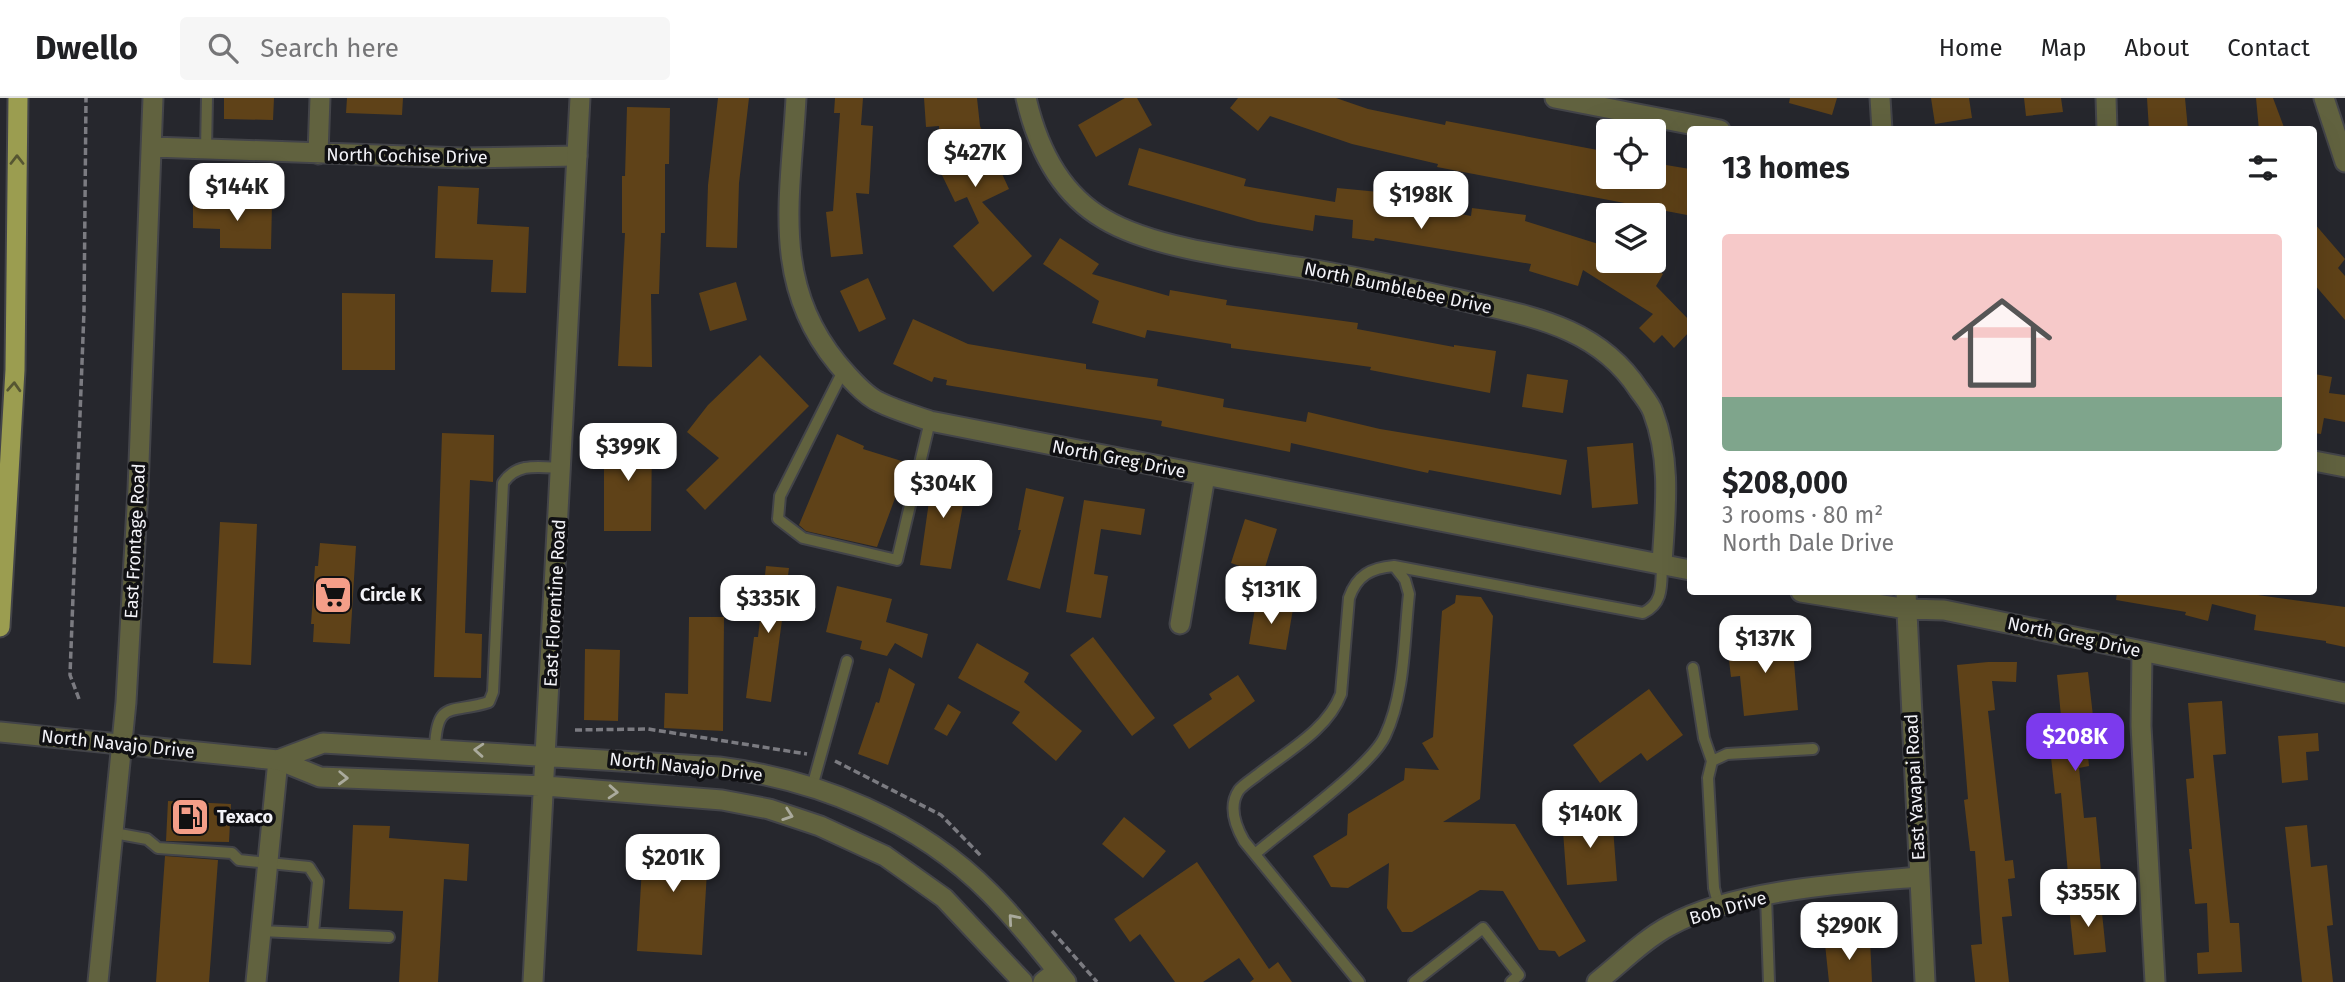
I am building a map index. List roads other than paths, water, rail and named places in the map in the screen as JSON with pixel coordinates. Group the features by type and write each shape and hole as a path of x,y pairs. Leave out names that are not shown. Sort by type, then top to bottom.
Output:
{"main road":[{"path":"0,626 15,370 18,98"}],"street":[{"name":"East Frontage Road","path":"98,982 123,747 153,147 153,98"},
{"path":"318,154 320,98"},
{"name":"East Florentine Road","path":"533,982 580,98"},
{"name":"North Greg Drive","path":"796,98 788,243 794,286 818,341 844,371 877,402 929,421 1687,569"},
{"name":"North Bumblebee Drive","path":"1026,98 1035,136 1063,184 1104,219 1149,237 1201,251 1367,279 1545,319 1588,340 1624,367 1652,410 1667,462 1662,564"},
{"path":"1555,98 1699,126"},
{"path":"1880,98 1882,126"},
{"path":"2106,98 2107,126"},
{"path":"2324,98 2345,162"},
{"name":"North Cochise Drive","path":"153,147 462,158 578,156"},
{"path":"2317,462 2345,467"},
{"path":"1180,624 1205,476"},
{"name":"North Greg Drive","path":"1841,595 1907,600 2345,693"},
{"name":"East Yavapai Road","path":"1907,600 1925,982"},
{"path":"2142,652 2141,726 2155,982"},
{"name":"North Navajo Drive","path":"0,732 123,747 278,760 320,777 545,786 722,800 769,809 820,826 885,856 944,898 1023,982"},
{"name":"North Navajo Drive","path":"278,760 323,743 435,747 761,772 865,807 911,831 990,892 1055,978"},
{"path":"256,982 278,760"},
{"name":"Bob Drive","path":"1597,982 1668,926 1719,907 1833,884 1919,877"}],"lane":[{"path":"206,150 208,98"},
{"path":"844,371 780,496 778,519 803,538 897,560 929,421"},
{"path":"435,747 436,723 445,712 489,702 493,692 503,483 510,473 523,467 562,468"},
{"path":"1359,982 1255,854 1236,826 1235,803 1239,790 1317,727 1336,707 1341,694 1349,598 1353,584 1371,569 1394,566 1643,613 1653,608 1660,598 1662,564"},
{"path":"1255,854 1366,762 1384,739 1394,713 1409,594 1405,580 1394,566"},
{"path":"812,787 847,661"},
{"path":"1693,668 1704,738 1712,761 1708,778 1709,805 1714,888 1719,907"},
{"path":"1712,761 1727,754 1813,749"},
{"path":"114,833 147,839 158,848 232,853 239,860 309,867 318,881 313,933"},
{"path":"1766,896 1769,982"},
{"path":"1414,982 1483,928 1519,975 1510,982"},
{"path":"261,931 389,937"}],"place":[{"name":"Circle K","path":"333,595"},
{"name":"Texaco","path":"190,817"}]}
